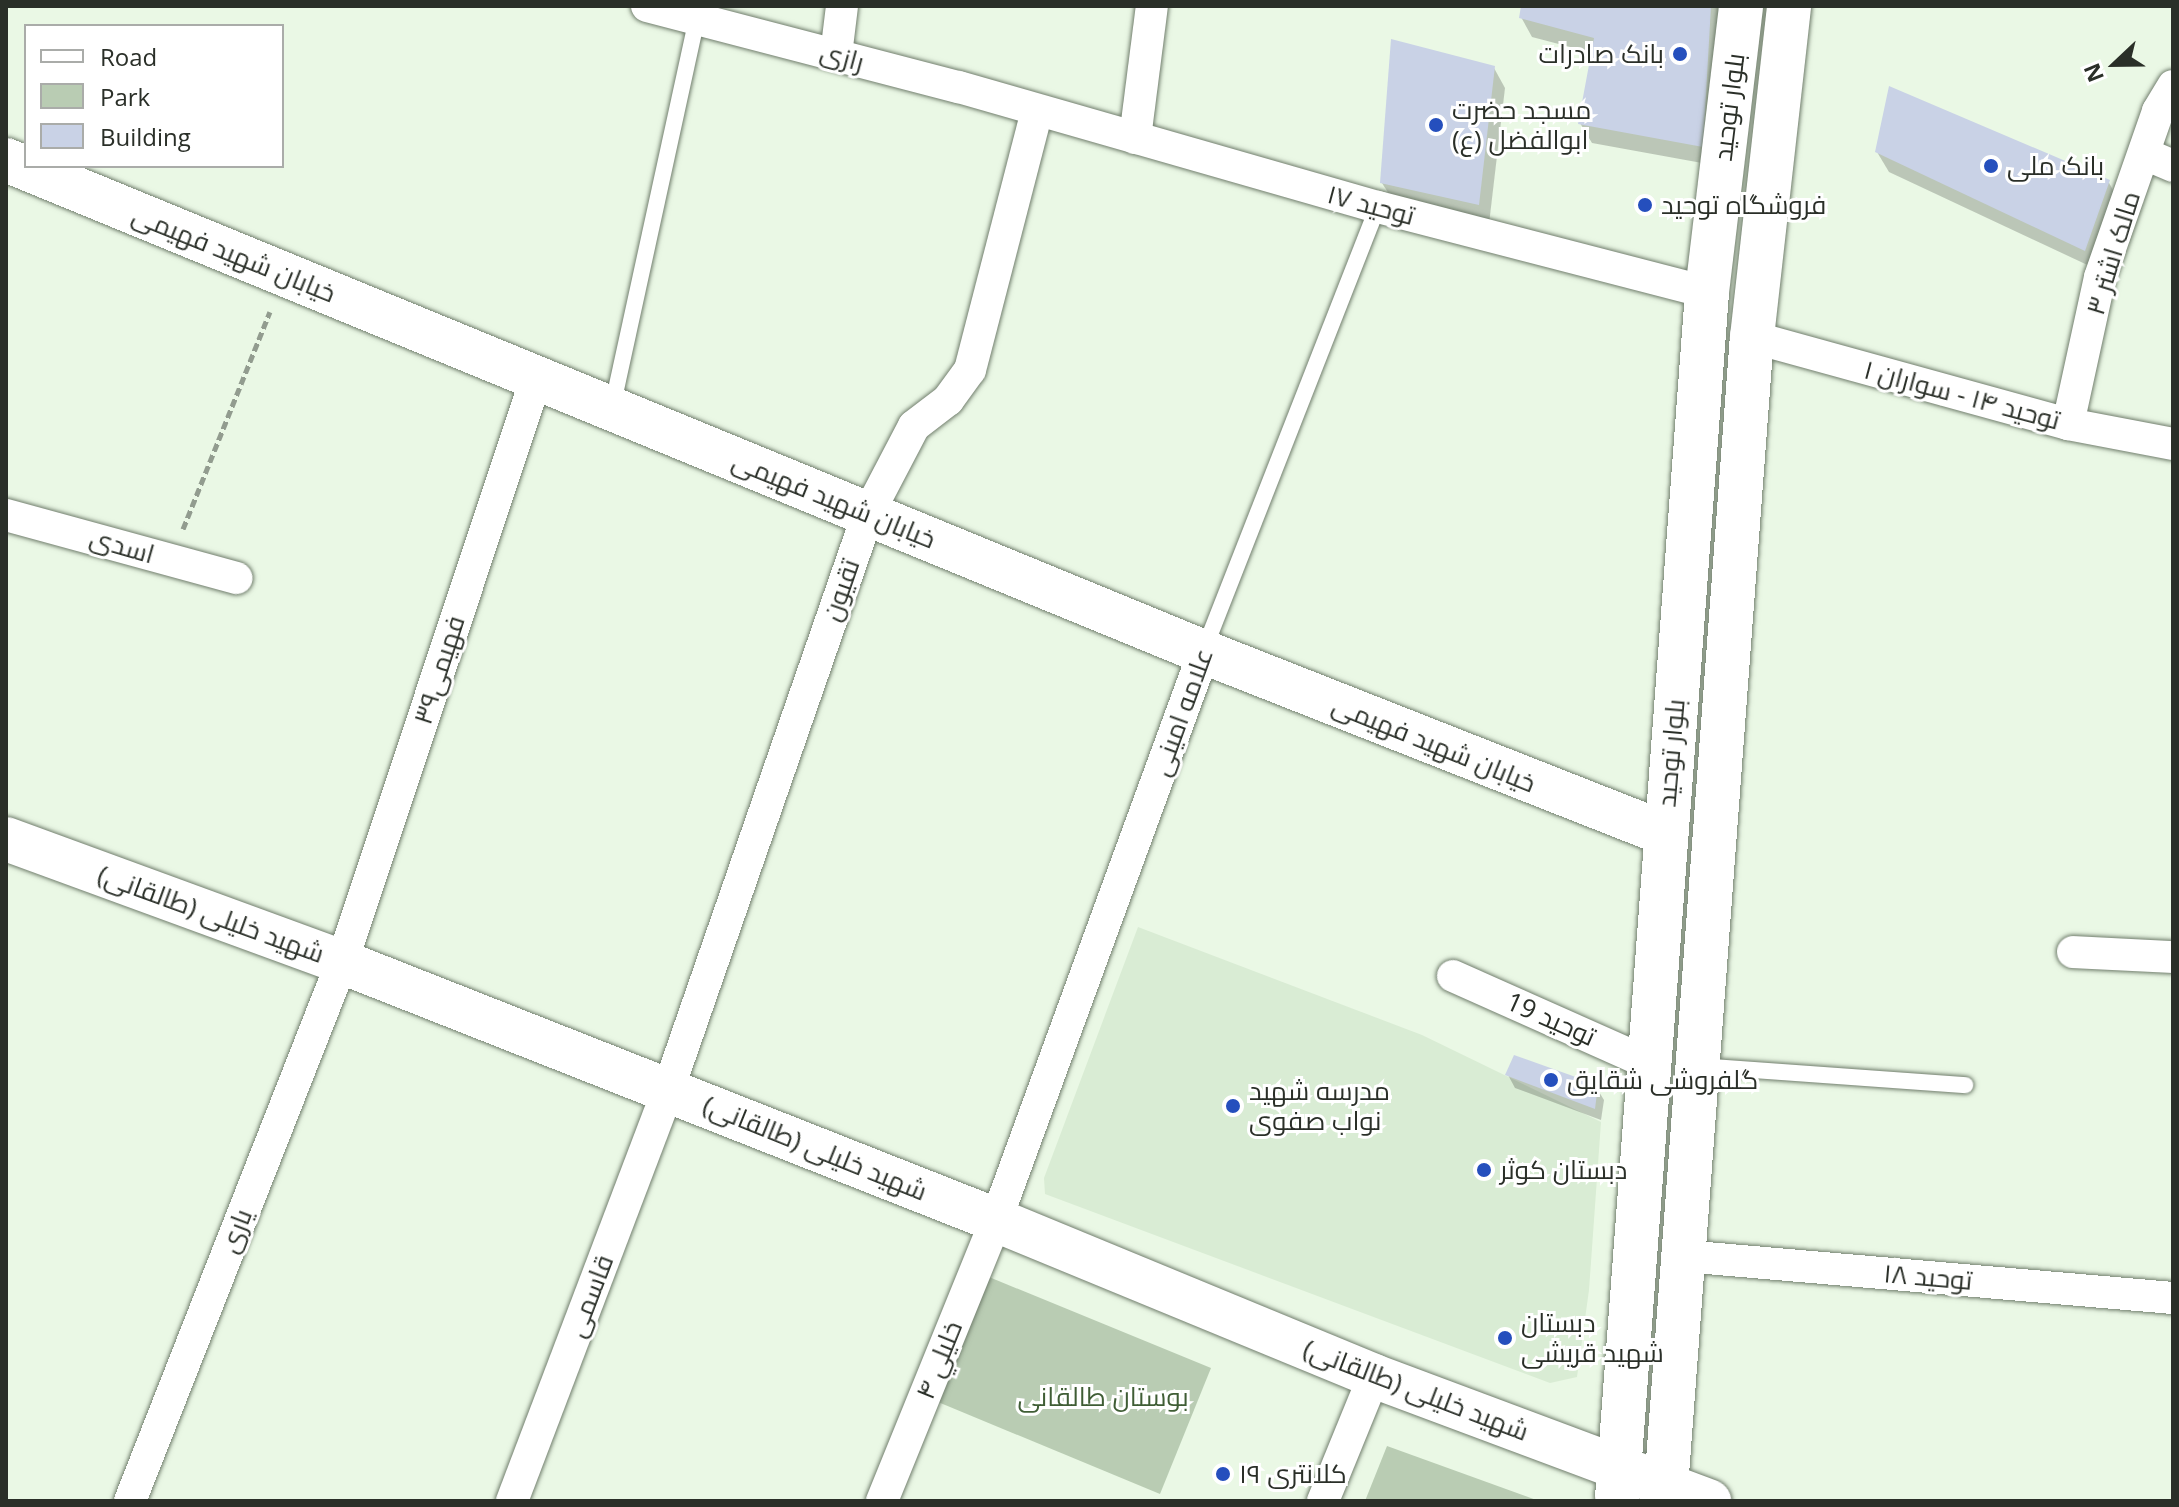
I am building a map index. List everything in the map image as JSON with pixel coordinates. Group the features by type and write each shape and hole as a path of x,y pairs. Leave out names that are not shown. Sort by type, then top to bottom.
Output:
{"street":[{"name":"رازی","path":"647,6 1037,110"},
{"path":"836,55 842,6"},
{"path":"1135,138 1152,6"},
{"name":"بلوار توحید","path":"1618,1486 1664,833 1707,292 1741,6"},
{"name":"بلوار توحید","path":"1666,1492 1752,337 1789,6"},
{"name":"مالک اشتر ۳","path":"2068,424 2100,277 2159,160 2158,111 2173,86"},
{"name":"توحید ۱۷","path":"1037,110 1378,207 1707,292"},
{"name":"تقیون","path":"668,1090 868,514 914,426 948,400 970,370 1037,110"},
{"name":"خیابان شهید فهیمی","path":"25,168 1204,652 1664,833"},
{"name":"توحید ۱۴ - سواران ۱","path":"1752,337 2068,424 2173,444"},
{"name":"فهیمی۳۹","path":"342,962 536,379"},
{"name":"اسدی","path":"6,515 237,578"},
{"name":"علامه امینی","path":"996,1220 1204,652"},
{"name":"شهید خلیلی (طالقانی)","path":"7,845 342,962 996,1220 1374,1376 1618,1486 1709,1501"},
{"path":"2073,952 2173,957"},
{"name":"یاری","path":"130,1501 342,962"},
{"name":"توحید 19","path":"1453,976 1648,1063"},
{"name":"قاسمی","path":"512,1501 668,1090"},
{"name":"خليلي ۴","path":"882,1501 996,1220"},
{"name":"توحید ۱۸","path":"1683,1256 2173,1298"},
{"path":"1323,1501 1374,1376"}],"lane":[{"path":"611,409 697,19"},
{"name":"علامه امینی","path":"1204,652 1378,207"},
{"path":"1697,1066 1965,1085"}],"path":[{"path":"171,559 285,275"}],"shaded area":[{"path":"1138,927 1422,1035 1601,1122 1589,1290 1577,1377 1550,1383 1045,1194 1044,1178"}],"green space":[{"name":"بوستان طالقانی","path":"989,1277 1211,1368 1160,1494 938,1402"},
{"path":"1387,1446 1539,1501 1365,1501"}],"building":[{"path":"1521,6 1711,6 1703,147 1578,124 1594,38 1519,18"},
{"name":"مسجد حضرت ابوالفضل (ع)","path":"1391,39 1495,66 1479,205 1380,183"},
{"name":"بانک ملی","path":"1889,86 2110,180 2085,251 1875,152"},
{"name":"گلفروشی شقایق","path":"1514,1055 1598,1085 1595,1109 1505,1075"}],"place":[{"name":"بانک صادرات","path":"1680,54"},
{"name":"مسجد حضرت ابوالفضل (ع)","path":"1436,125"},
{"name":"بانک ملی","path":"1991,166"},
{"name":"فروشگاه توحید","path":"1645,205"},
{"name":"گلفروشی شقایق","path":"1551,1080"},
{"name":"مدرسه شهید نواب صفوی","path":"1233,1106"},
{"name":"دبستان کوثر","path":"1484,1170"},
{"name":"دبستان شهید قریشی","path":"1505,1338"},
{"name":"کلانتری ۱۹","path":"1223,1474"}]}
